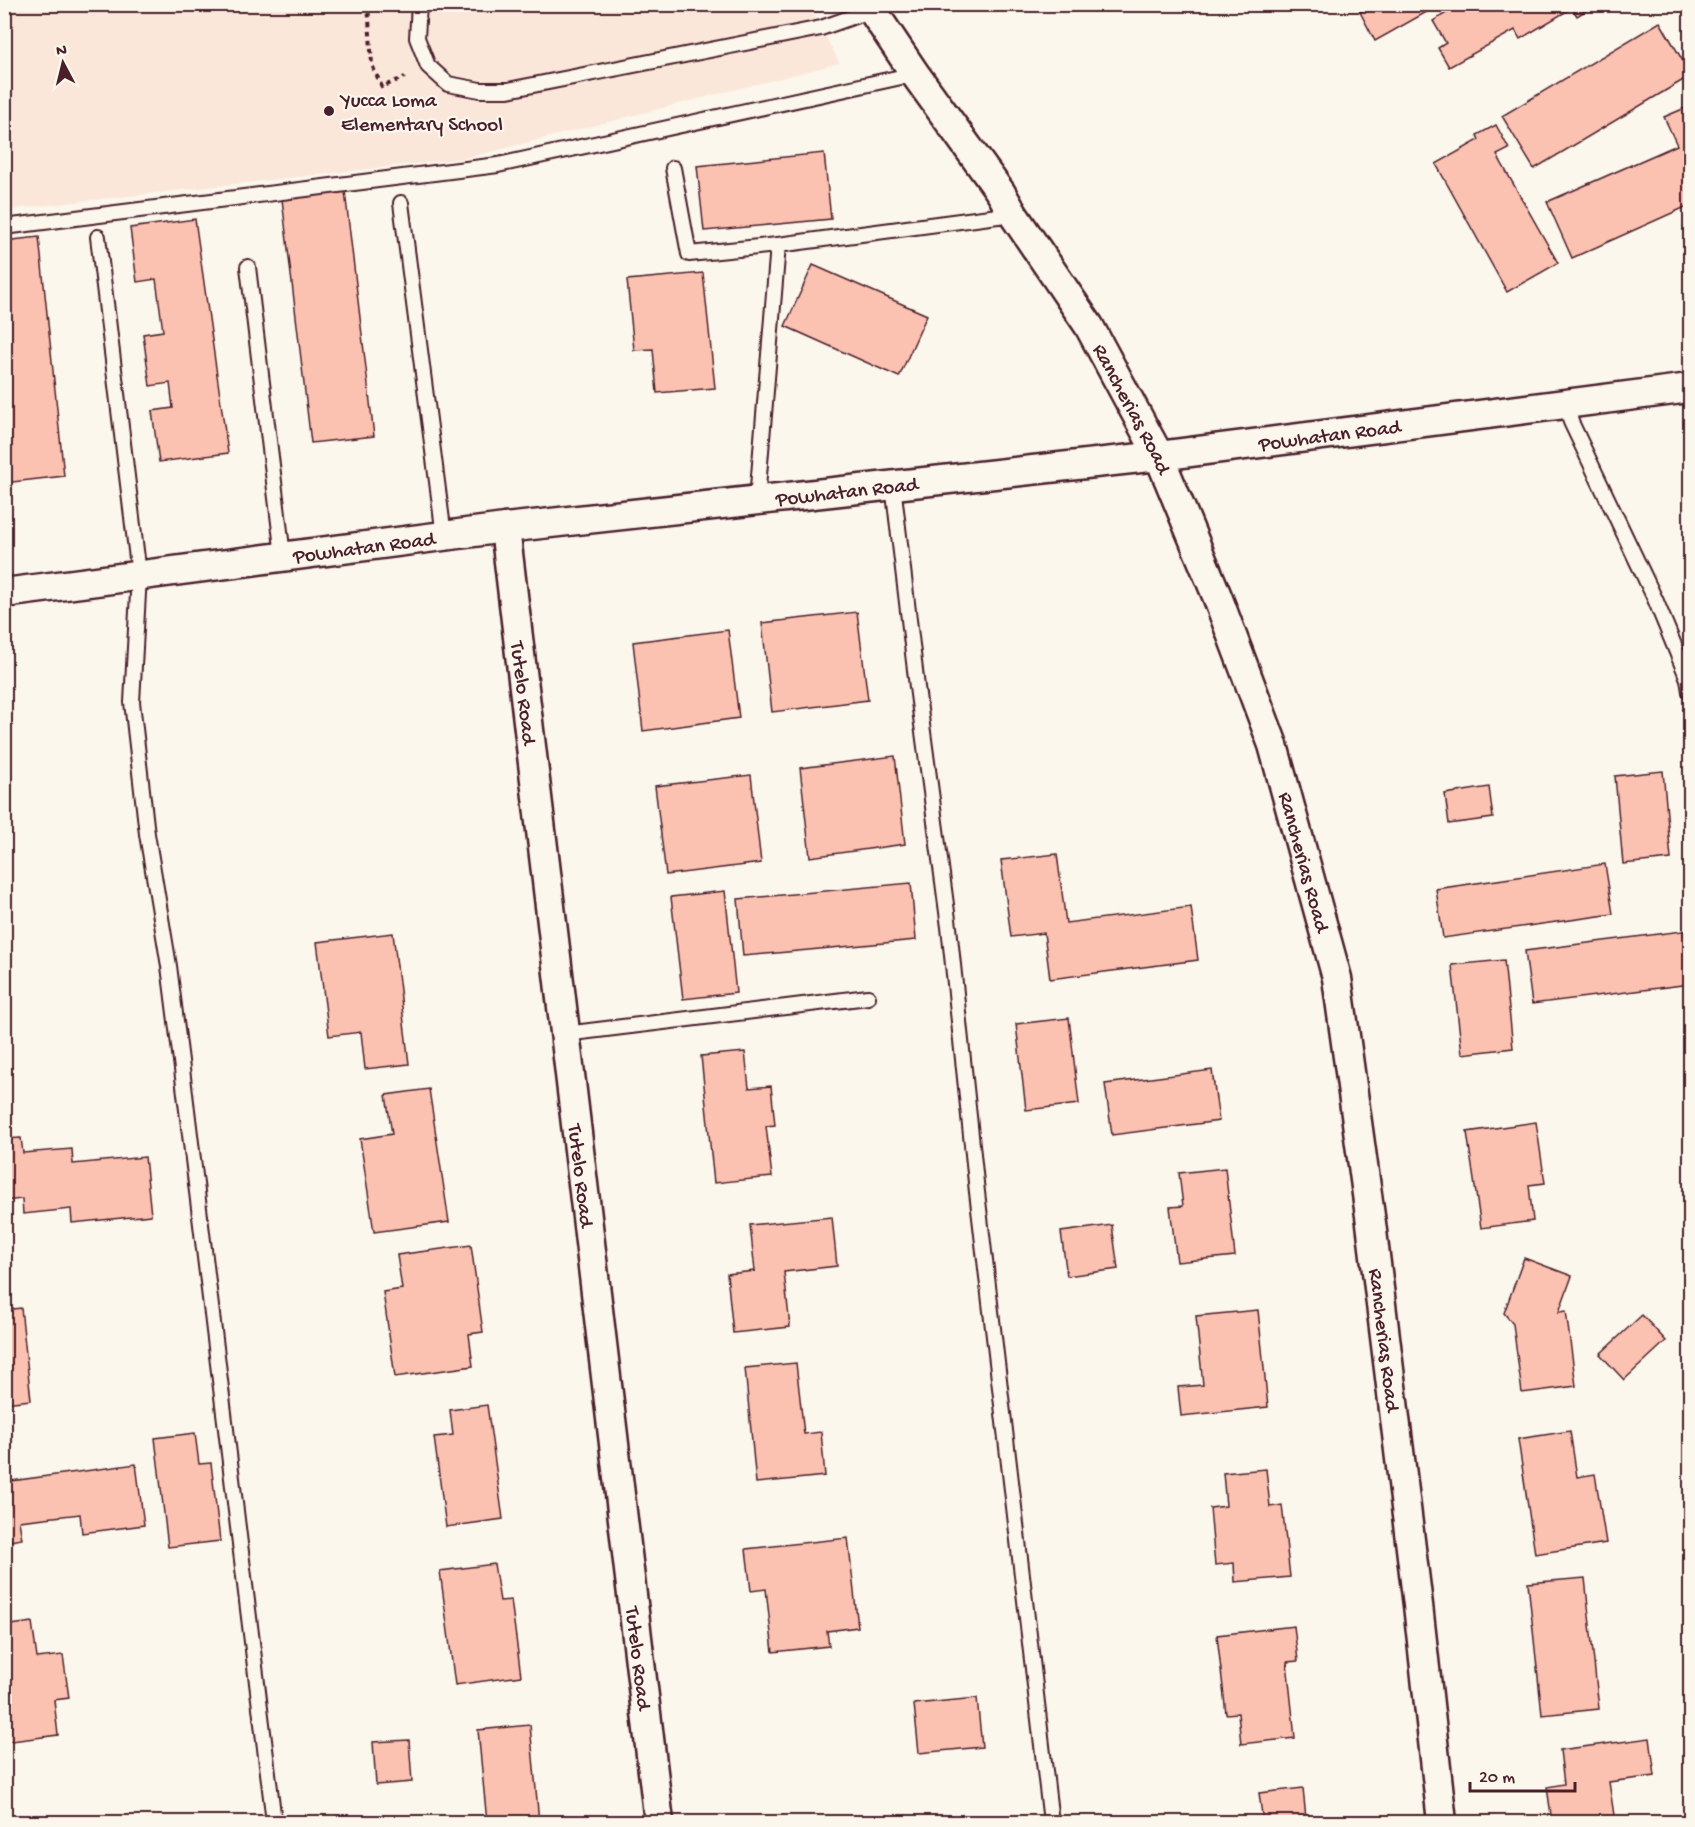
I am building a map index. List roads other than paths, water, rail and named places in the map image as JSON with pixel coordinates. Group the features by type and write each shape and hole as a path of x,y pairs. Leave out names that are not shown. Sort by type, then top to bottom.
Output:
{"street":[{"name":"Rancherias Road","path":"870,7 1001,193 1089,326 1159,456 1217,596 1273,745 1337,978 1371,1223 1442,1822"},
{"name":"Powhatan Road","path":"4,593 505,528 1159,456 1690,388"},
{"name":"Tutelo Road","path":"505,528 659,1822"}],"lane":[{"path":"419,4 417,38 428,66 448,84 480,90 508,90 821,28 870,7"},
{"path":"4,227 498,165 915,74"},
{"path":"673,168 689,254 777,245 1013,214"},
{"path":"401,203 444,536"},
{"path":"98,237 139,575 132,702 147,834 182,1061 274,1822"},
{"path":"757,500 777,245"},
{"path":"248,267 283,556"},
{"path":"1567,404 1571,422 1655,599 1688,679 1690,692"},
{"path":"892,485 949,927 977,1192 1052,1822"},
{"path":"565,1034 868,997"}],"place":[{"name":"Yucca Loma Elementary School","path":"329,111"}]}
